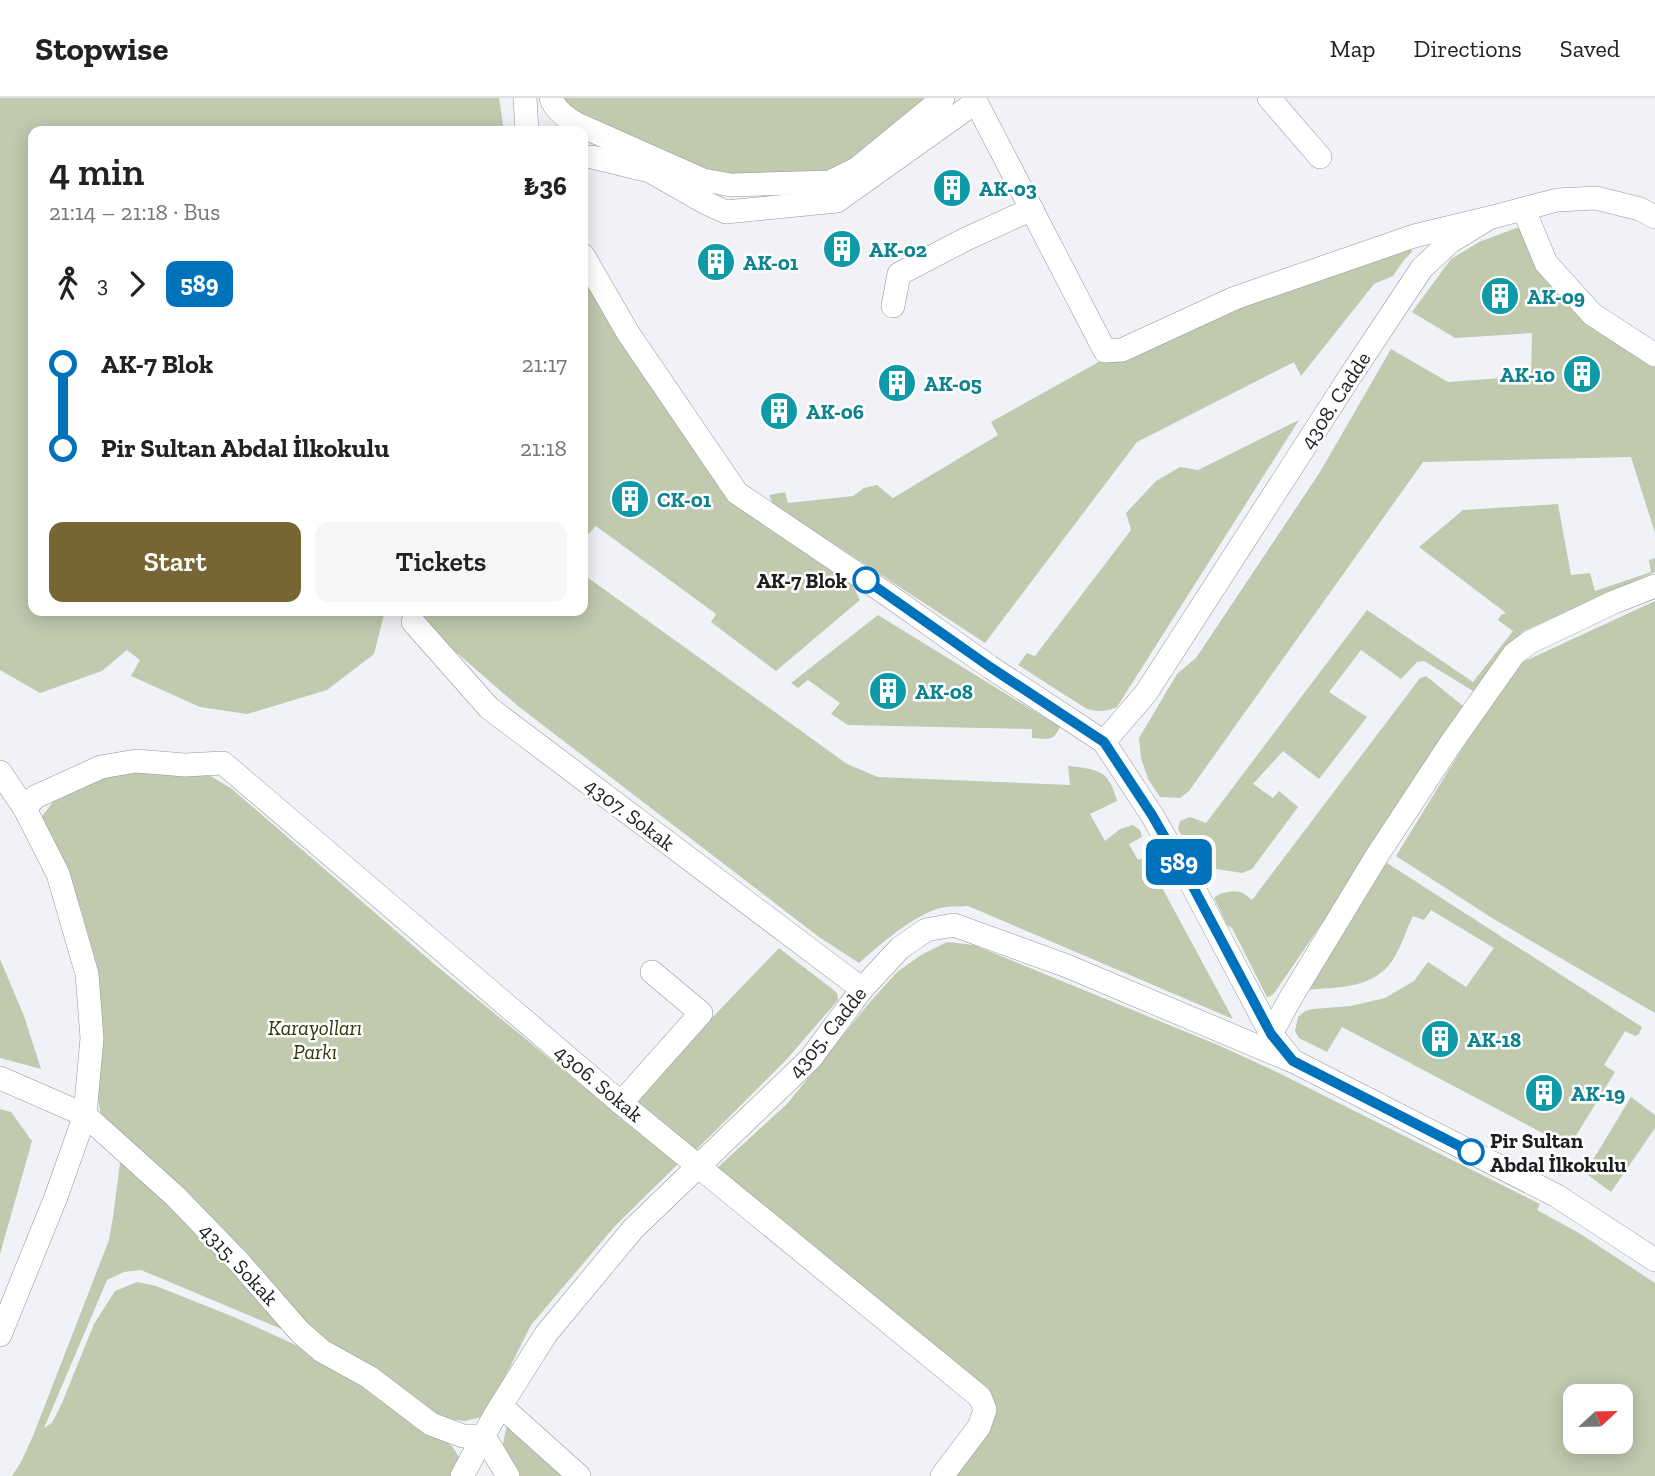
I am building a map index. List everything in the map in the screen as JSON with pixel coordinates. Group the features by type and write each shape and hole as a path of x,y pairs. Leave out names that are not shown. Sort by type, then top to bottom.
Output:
{"street":[{"path":"525,98 527,126"},
{"path":"551,98 552,103 565,117 582,126"},
{"path":"588,129 703,180 731,185 830,182 858,169 943,98"},
{"path":"1269,98 1321,158"},
{"path":"592,156 650,171 726,212 837,201 976,102 1105,351 1122,350 1235,298 1413,236 1489,218"},
{"name":"4308. Cadde","path":"1104,742 1146,692 1422,268 1450,242 1489,218 1557,200 1596,198 1640,209 1655,217"},
{"path":"893,306 900,274 966,239 1032,209"},
{"path":"1524,210 1546,262 1592,314 1655,355"},
{"path":"588,264 628,333 737,493 1104,742 1152,815 1185,872 1271,1034 1293,1061"},
{"path":"1271,1034 1378,855 1449,746 1514,654 1530,642 1614,602 1655,586"},
{"name":"4307. Sokak","path":"413,622 489,708 862,989"},
{"name":"4306. Sokak","path":"25,809 34,797 101,767 136,761 185,765 223,763 621,1103 980,1397 985,1410 979,1427 942,1476"},
{"path":"0,772 25,809 58,874 87,974 92,1038 85,1115 56,1197 0,1335"},
{"name":"4305. Cadde","path":"462,1476 546,1334 633,1229 811,1058 862,989 900,948 926,930 954,925 1067,966 1293,1061 1557,1196 1655,1260"},
{"path":"621,1103 701,1013 652,972"},
{"name":"4315. Sokak","path":"0,1078 85,1115 175,1196 239,1262 300,1332 322,1351 369,1377 430,1424 464,1436 484,1436"},
{"path":"501,1406 579,1476"},
{"path":"484,1436 508,1476"}],"green space":[{"path":"0,98 499,98 503,126 28,126 28,616 384,616 374,654 327,690 247,714 200,707 131,676 140,660 127,650 102,671 40,693 0,670"},
{"path":"556,98 936,98 844,169 733,181 576,121"},
{"path":"1519,227 1655,365 1655,533 1631,457 1423,462 1189,791 1180,798 1160,797 1148,779 1141,758 1139,738 1177,674 1196,658 1320,472 1391,349 1448,382 1531,376 1532,333 1455,338 1412,312 1451,259 1479,242"},
{"path":"1410,245 1412,252 1393,276 1374,284 1301,376 1294,362 1137,442 985,643 773,504 769,495 785,492 788,503 853,496 864,488 877,485 893,498 998,435 991,422 1104,359 1236,303"},
{"path":"588,281 722,485 852,584 860,600 776,671 711,622 716,614 596,526 588,535"},
{"path":"1299,420 1117,707 1102,711 1087,709 1018,665 1027,653 1035,656 1131,530 1126,513 1156,481 1180,467 1198,470"},
{"path":"1558,504 1571,575 1590,573 1595,591 1651,572 1649,560 1655,558 1655,572 1522,632 1478,694 1424,661 1417,662 1401,679 1361,650 1329,692 1367,717 1319,779 1283,751 1253,784 1273,798 1279,791 1298,807 1252,869 1242,873 1198,866 1178,829 1180,821 1190,817 1206,823 1367,610 1473,682 1513,631 1498,620 1506,613 1419,547 1463,510"},
{"path":"588,578 847,764 878,777 1070,785 1068,766 1095,770 1106,777 1117,801 1090,814 1105,841 1120,829 1133,825 1140,830 1142,837 1129,844 1138,860 1143,858 1153,871 1233,1019 968,906 946,907 923,915 859,963 819,937 518,706 442,640 422,616 588,616"},
{"path":"1655,601 1655,1013 1492,918 1396,856 1512,667"},
{"path":"878,615 1060,727 1057,732 1049,739 1042,739 1032,738 1032,729 848,725 831,714 840,703 808,680 798,688 791,683"},
{"path":"1426,676 1468,710 1275,992 1267,997 1214,898 1223,893 1236,892 1243,893 1252,900 1420,678"},
{"name":"Karayolları Parkı","path":"171,769 209,775 232,789 433,963 678,1164 615,1226 531,1325 491,1405 482,1417 465,1421 439,1418 319,1340 101,1116 95,1083 98,998 91,945 79,903 39,820 57,797 95,773"},
{"path":"1385,863 1642,1027 1635,1036 1625,1031 1604,1065 1615,1072 1569,1147 1342,1027 1327,1052 1299,1038 1295,1031 1298,1017 1305,1011 1351,1006 1385,998 1414,981 1428,962 1466,987 1494,948 1431,910 1424,920 1413,916 1392,961 1375,977 1354,985 1307,990"},
{"path":"947,942 974,945 1218,1045 1540,1204 1537,1210 1579,1233 1655,1283 1655,1476 951,1476 990,1420 717,1168 787,1104 897,972 921,955"},
{"path":"779,948 837,993 838,1000 787,1059 695,1151 635,1101 636,1097"},
{"path":"0,959 24,1016 41,1069 0,1058"},
{"path":"1631,1097 1655,1115 1655,1128 1611,1192 1585,1173"},
{"path":"0,1109 11,1112 32,1141 0,1254"},
{"path":"121,1155 298,1336 141,1270 124,1272 107,1280 44,1428 52,1423 94,1324 115,1291 137,1282 156,1286 234,1317 307,1350 452,1446 463,1463 454,1476 12,1476 33,1436 109,1240"},
{"path":"507,1424 571,1476 517,1476 502,1449"}],"bus line":[{"name":"589","path":"866,580 990,667 1104,742 1152,815 1191,883 1271,1034 1293,1061 1471,1152"}],"place":[{"name":"AK-03","path":"952,188"},
{"name":"AK-02","path":"842,249"},
{"name":"AK-01","path":"716,262"},
{"name":"AK-09","path":"1500,296"},
{"name":"AK-10","path":"1582,374"},
{"name":"AK-05","path":"897,383"},
{"name":"AK-06","path":"779,411"},
{"name":"CK-01","path":"630,499"},
{"name":"AK-7 Blok","path":"866,580"},
{"name":"AK-08","path":"888,691"},
{"name":"AK-18","path":"1440,1039"},
{"name":"AK-19","path":"1544,1093"},
{"name":"Pir Sultan Abdal İlkokulu","path":"1471,1152"}]}
